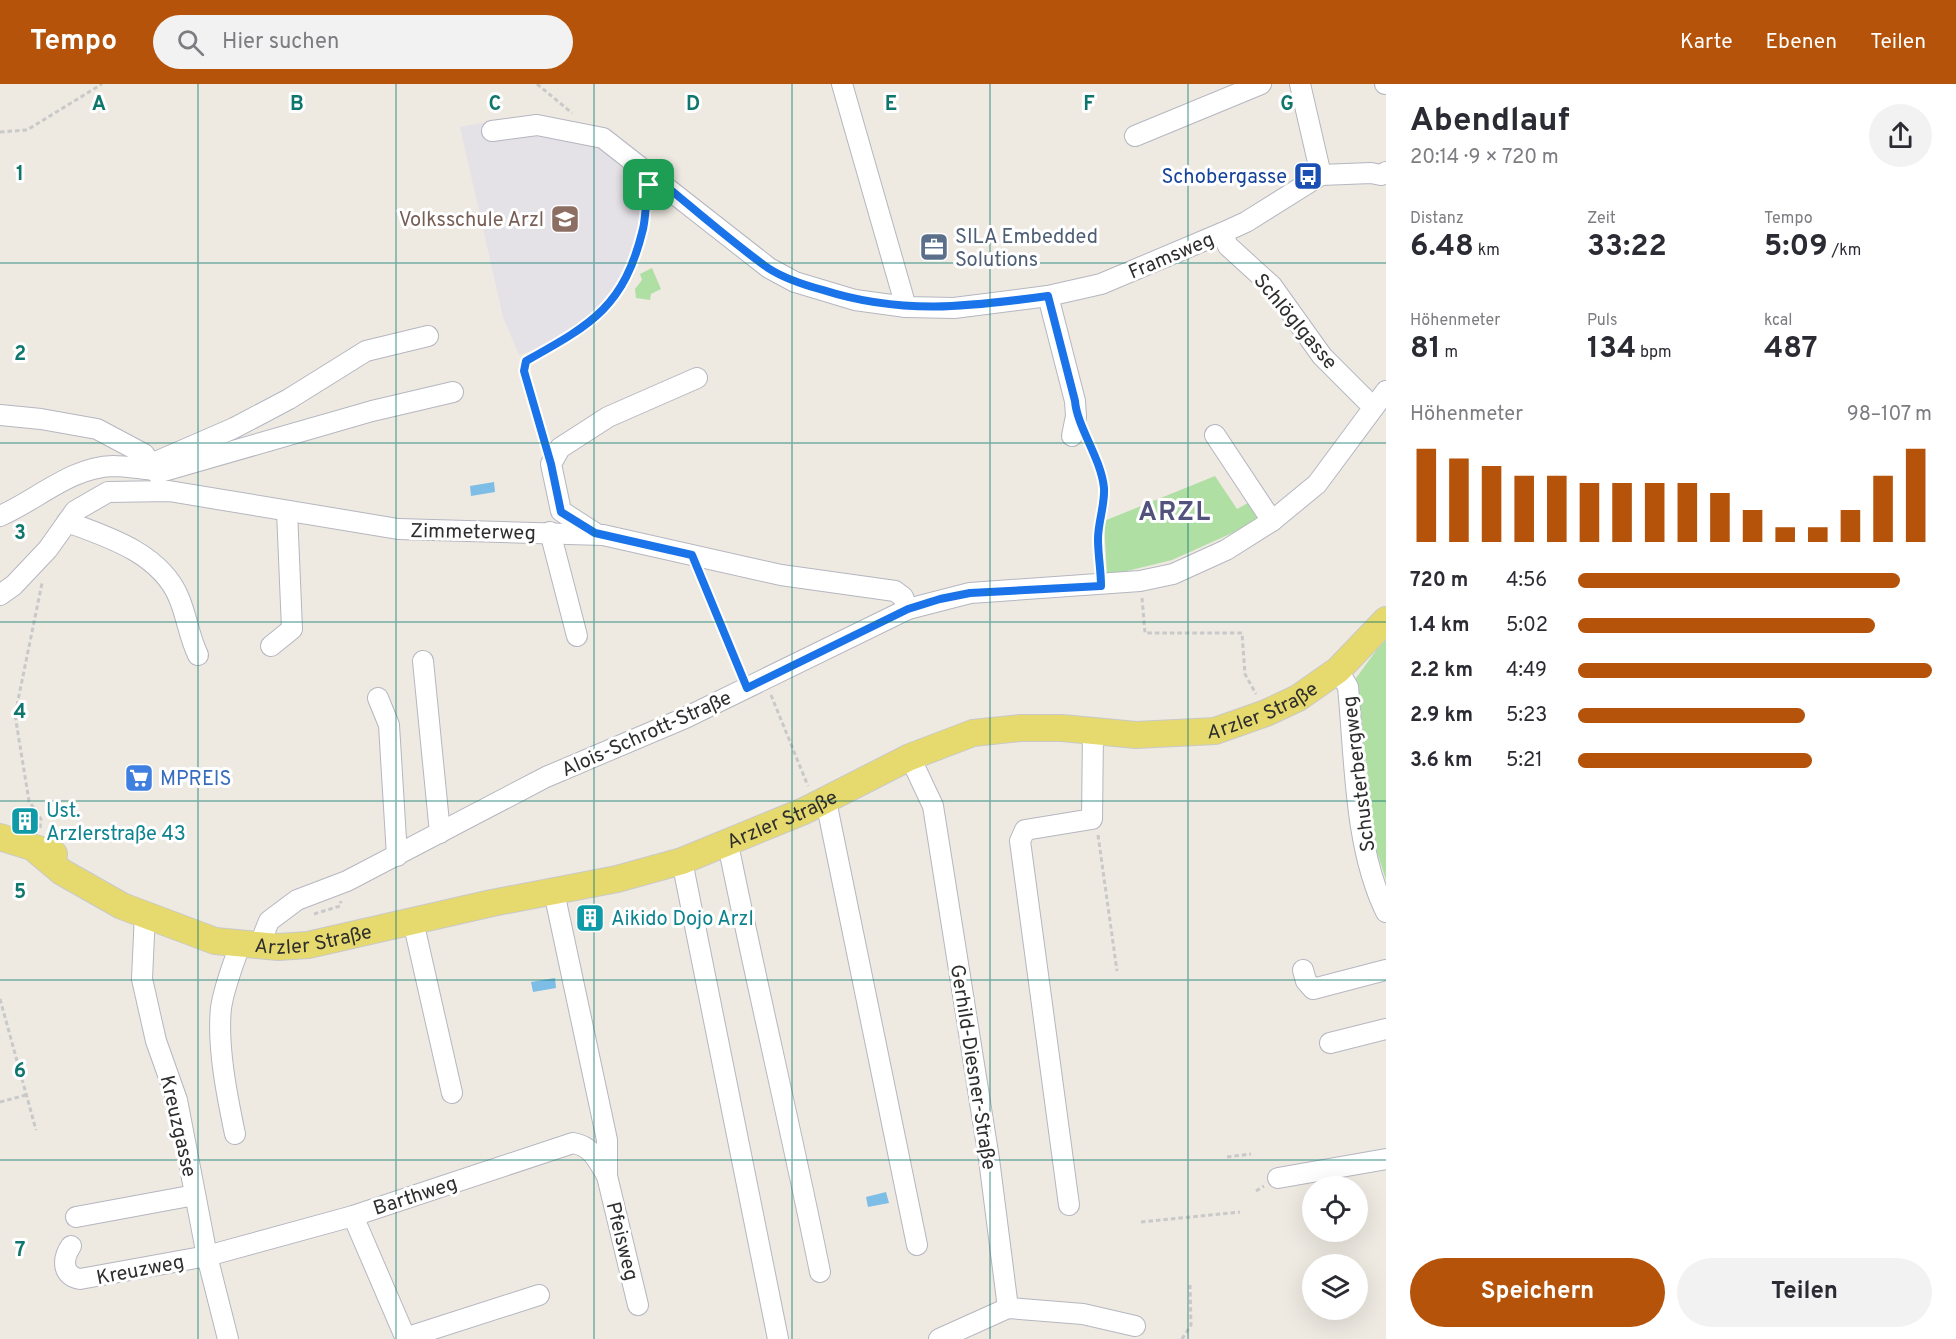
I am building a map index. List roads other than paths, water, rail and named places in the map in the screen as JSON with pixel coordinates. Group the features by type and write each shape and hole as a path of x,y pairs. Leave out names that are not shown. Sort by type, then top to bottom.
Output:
{"main road":[{"name":"Arzler Straße","path":"0,837 37,850 67,857 103,877 145,913 215,941 250,946 308,945 617,879 682,861 728,844 826,801 910,757 973,733 1020,728 1062,728 1136,735 1215,731 1298,699 1338,670 1386,620"}],"street":[{"path":"842,84 906,307"},
{"path":"1135,136 1261,84"},
{"path":"1300,84 1321,175"},
{"name":"Framsweg","path":"492,131 537,125 603,138 770,268 795,282 855,300 906,307 954,308 1048,296 1101,284 1222,233"},
{"path":"1222,233 1246,222 1321,175 1371,173 1384,176"},
{"name":"Schlöglgasse","path":"1222,233 1228,246 1272,286 1322,356 1373,407"},
{"path":"1048,296 1075,401 1076,416 1072,436"},
{"path":"154,469 289,399 366,351 428,336"},
{"path":"595,533 561,512 551,464 560,448 608,417 697,378"},
{"name":"Alois-Schrott-Straße","path":"235,1134 226,1091 221,1019 224,996 250,946 269,921 297,900 347,881 546,777 685,718 908,609 970,593 1101,586 1140,581 1173,574 1226,550 1272,521 1317,484 1386,391"},
{"path":"0,516 27,504 81,472 113,466 154,469 372,411 453,392"},
{"path":"0,415 41,419 97,429 144,454 169,491"},
{"path":"1215,435 1272,521"},
{"name":"Zimmeterweg","path":"0,595 14,585 48,549 75,511 108,492 169,491 398,529 595,533 781,575 895,591 903,597 908,609"},
{"path":"271,646 292,628 287,511"},
{"path":"67,522 133,549 168,577 184,609 190,639 198,655"},
{"path":"550,532 577,636"},
{"path":"423,661 440,833"},
{"name":"Schusterbergweg","path":"1338,670 1348,687 1363,837 1374,887 1386,912"},
{"path":"378,698 388,726 397,856"},
{"path":"1069,1205 1020,841 1025,830 1092,819 1093,732"},
{"name":"Gerhild-Diesner-Straße","path":"910,757 933,806 989,1159 1008,1308"},
{"path":"826,801 917,1245"},
{"path":"728,844 762,1012 784,1093 820,1272"},
{"path":"682,861 778,1339"},
{"path":"554,892 607,1140 607,1176"},
{"name":"Kreuzgasse","path":"145,913 142,979 156,1041 177,1100 208,1262 228,1339"},
{"path":"412,921 452,1093"},
{"path":"1303,970 1308,985 1313,988 1386,970"},
{"path":"1330,1043 1386,1029"},
{"name":"Barthweg","path":"208,1262 573,1143 585,1145 596,1156 607,1176"},
{"path":"1278,1178 1386,1159"},
{"name":"Pfeisweg","path":"607,1176 638,1305"},
{"path":"76,1217 195,1195"},
{"path":"353,1216 405,1338 539,1295"},
{"name":"Kreuzweg","path":"71,1246 65,1257 65,1267 71,1276 80,1279 208,1262"},
{"path":"112,1286 208,1262"},
{"path":"939,1339 1008,1308 1083,1314 1135,1326"}],"water":[{"path":"494,482 495,492 471,496 470,486"},
{"path":"555,978 556,988 533,992 531,982"},
{"path":"886,1192 889,1203 868,1207 866,1197"}],"place":[{"name":"Schobergasse","path":"1308,176"},
{"name":"Volksschule Arzl","path":"565,219"},
{"name":"SILA Embedded Solutions","path":"934,247"},
{"name":"MPREIS","path":"139,778"},
{"name":"Ust. Arzlerstraße 43","path":"25,821"},
{"name":"Aikido Dojo Arzl","path":"590,918"}],"district":[{"name":"ARZL","path":"1175,511"}]}
